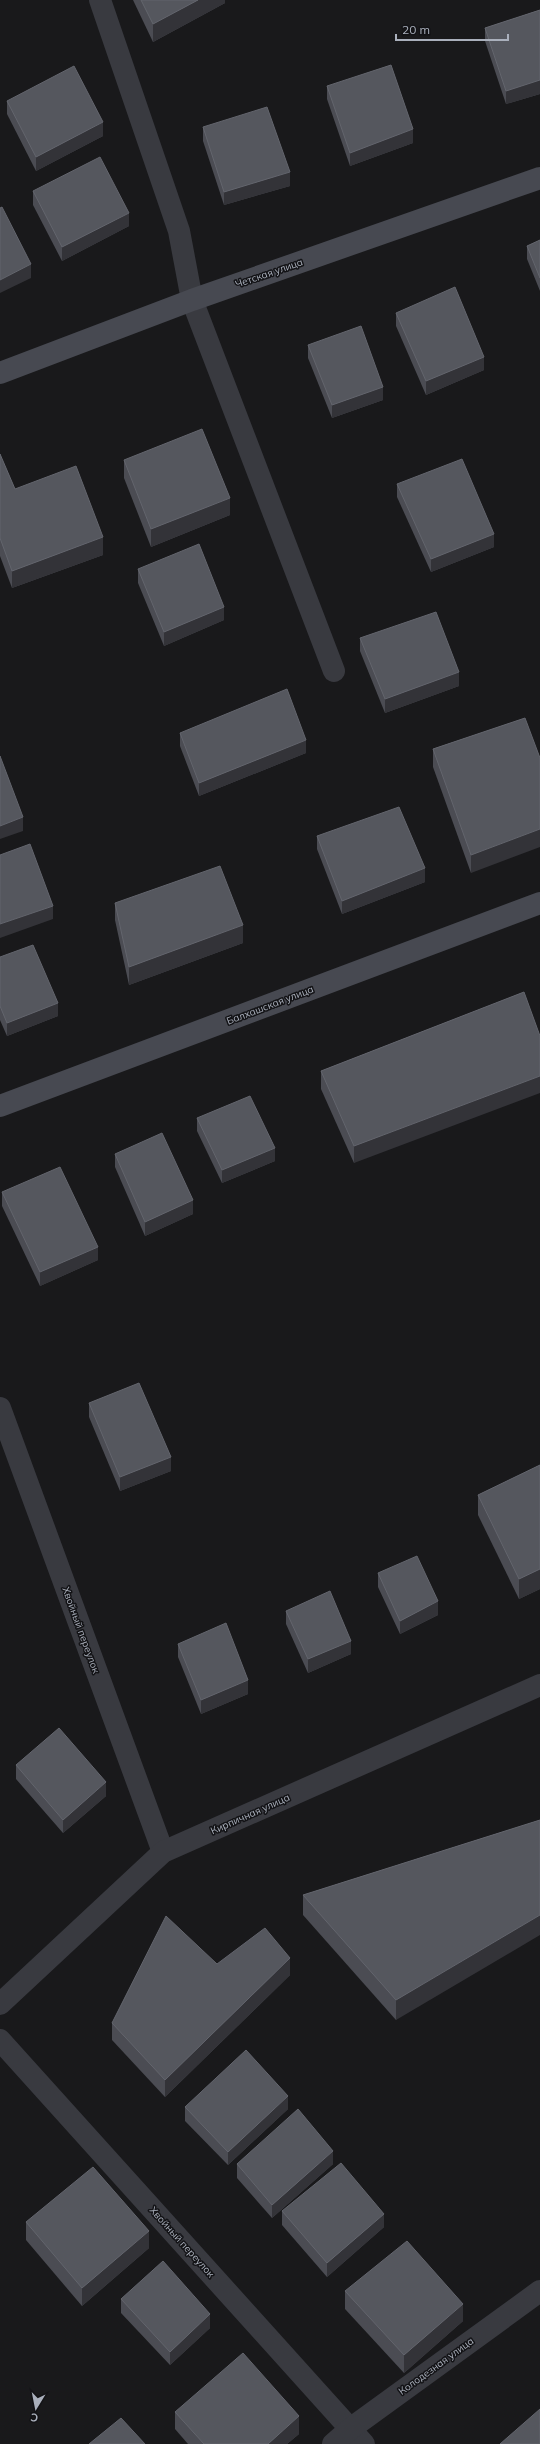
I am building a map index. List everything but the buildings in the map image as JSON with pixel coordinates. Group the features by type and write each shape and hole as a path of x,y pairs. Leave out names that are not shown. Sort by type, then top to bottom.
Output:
{"street":[{"path":"100,0 179,231 192,300 334,671"},
{"name":"Четская улица","path":"0,373 192,300 540,178"},
{"name":"Балхашская улица","path":"0,1106 540,904"},
{"name":"Хвойный переулок","path":"0,1408 163,1852"},
{"name":"Кирпичная улица","path":"0,2004 163,1852 540,1685"},
{"name":"Хвойный переулок","path":"0,2040 357,2436"},
{"name":"Колодезная улица","path":"333,2444 357,2436 540,2290"}]}
